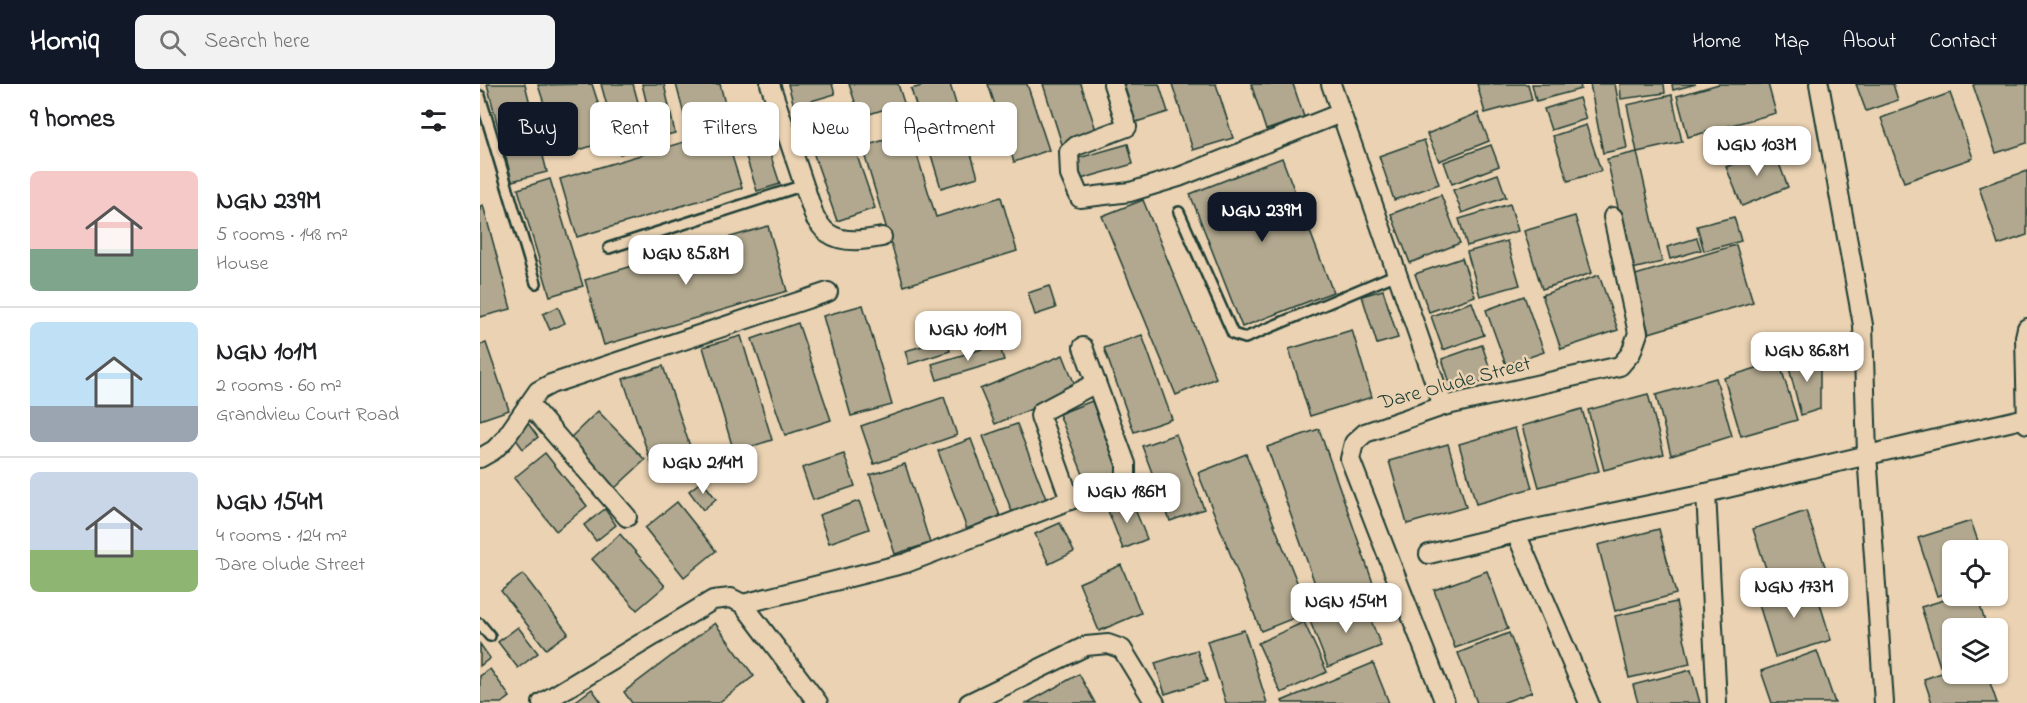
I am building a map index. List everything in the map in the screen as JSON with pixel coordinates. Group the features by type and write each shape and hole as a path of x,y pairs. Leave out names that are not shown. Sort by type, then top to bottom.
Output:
{"street":[{"path":"770,84 815,218 829,234 843,239 862,240 882,237"},
{"path":"1113,84 1127,127 1076,146 1069,152 1070,175 1080,198 1130,192 1179,177 1341,113"},
{"path":"1331,84 1443,406"},
{"path":"1819,84 1863,325 1867,454 1884,703"},
{"name":"Dare Olude Street","path":"1445,703 1350,459 1353,443 1365,433 1443,406 1620,366 1631,353 1638,333 1613,217"},
{"path":"480,458 494,450 504,440 538,391 551,384 828,292"},
{"path":"2027,328 2025,337 2027,424"},
{"path":"743,604 906,563 1070,500 1121,483 1126,475 1126,464 1083,347"},
{"path":"1070,500 1040,416 1041,412 1096,383"},
{"path":"529,404 627,517"},
{"path":"1429,554 1706,493 2026,418"},
{"path":"1706,493 1717,703"},
{"path":"1516,533 1589,703"},
{"path":"542,703 713,600 731,598 743,604 818,703"},
{"path":"969,703 1086,646 1108,644 1122,648 1155,703"}],"lane":[{"path":"480,96 536,284"},
{"path":"609,248 804,185"},
{"path":"1179,212 1233,334 1245,338 1396,273"},
{"path":"480,624 490,636"}],"building":[{"path":"487,84 525,84 530,102 498,102 498,127"},
{"path":"592,84 598,102 590,102 590,147 578,150 578,102 544,102 538,85"},
{"path":"601,84 633,84 638,102 606,102"},
{"path":"642,84 664,84 668,102 646,102"},
{"path":"676,84 720,84 724,102 682,102 682,107"},
{"path":"788,84 832,84 835,94 808,102 793,102"},
{"path":"849,84 898,84 904,102 882,102 882,110 870,114 870,102 855,102"},
{"path":"929,84 950,84 955,102 915,102 911,89"},
{"path":"988,84 1027,84 1049,150 1014,162 1012,156 1017,156 1017,102 994,102"},
{"path":"1043,84 1081,84 1097,133 1062,144"},
{"path":"1122,84 1159,84 1168,112 1133,123"},
{"path":"1172,84 1216,84 1233,138 1193,150"},
{"path":"1251,84 1293,84 1304,117 1266,130"},
{"path":"1477,84 1528,84 1532,100 1485,113"},
{"path":"1532,84 1580,84 1581,89 1536,101"},
{"path":"1590,84 1615,84 1627,148 1603,153"},
{"path":"1620,84 1664,84 1665,93 1621,99"},
{"path":"1672,84 1696,84 1673,90"},
{"path":"1719,84 1768,84 1776,113 1688,137 1677,96"},
{"path":"1856,84 1893,84 1898,100 1866,111"},
{"path":"2027,84 2027,143 1996,153 1973,85"},
{"path":"1950,93 1973,158 1904,182 1881,118"},
{"path":"1672,95 1682,142 1637,152 1627,105"},
{"path":"1579,98 1586,119 1551,130 1544,109"},
{"path":"670,111 675,133 670,134"},
{"path":"1478,113 1489,141 1439,161 1427,134"},
{"path":"1586,125 1601,171 1568,181 1553,136"},
{"path":"1424,140 1439,184 1394,200 1379,156"},
{"path":"882,141 882,156 917,156 936,217 1001,197 1017,251 904,286 865,156 870,156 870,144"},
{"path":"682,143 682,156 732,156 742,188 577,237 560,179 637,156 670,156 670,146"},
{"path":"1128,144 1133,164 1081,179 1075,159"},
{"path":"1491,145 1499,166 1452,184 1444,162"},
{"path":"1773,148 1788,187 1742,206 1726,167"},
{"path":"1637,152 1662,262 1632,269 1607,159"},
{"path":"506,156 543,156 547,172 512,181"},
{"path":"746,156 771,156 780,184 757,191"},
{"path":"814,156 857,156 875,208 837,221"},
{"path":"931,156 972,156 978,177 941,188"},
{"path":"1282,158 1333,292 1242,327 1190,194"},
{"path":"2027,171 2027,235 1998,245 1979,187"},
{"path":"1498,174 1506,197 1462,213 1453,190"},
{"path":"550,179 583,286 550,296 518,189"},
{"path":"1441,195 1460,243 1410,263 1391,214"},
{"path":"1143,200 1216,378 1176,395 1102,216"},
{"path":"1510,204 1518,231 1467,246 1459,219"},
{"path":"483,205 511,309 480,317 480,206"},
{"path":"1575,216 1592,273 1542,289 1524,231"},
{"path":"1734,217 1741,241 1704,251 1697,226"},
{"path":"768,226 787,291 604,345 585,280"},
{"path":"1697,238 1701,250 1670,259 1667,247"},
{"path":"1507,241 1520,285 1480,296 1467,252"},
{"path":"1736,245 1753,302 1649,333 1632,276"},
{"path":"1462,258 1475,296 1429,312 1415,274"},
{"path":"1599,275 1618,330 1561,349 1542,295"},
{"path":"1049,286 1056,308 1035,315 1028,293"},
{"path":"1383,290 1398,338 1377,344 1362,296"},
{"path":"1524,296 1544,352 1506,365 1486,310"},
{"path":"1472,302 1484,335 1443,350 1431,316"},
{"path":"863,305 892,405 851,416 823,316"},
{"path":"558,307 565,323 550,330 543,314"},
{"path":"798,323 831,420 785,435 752,339"},
{"path":"1352,330 1372,397 1310,416 1289,349"},
{"path":"1142,335 1172,419 1134,432 1104,348"},
{"path":"741,336 772,440 734,452 703,347"},
{"path":"947,339 950,351 909,364 905,351"},
{"path":"486,343 509,410 480,420 480,345"},
{"path":"999,344 1004,360 937,380 932,364"},
{"path":"1482,345 1493,378 1453,392 1442,359"},
{"path":"1063,355 1077,390 995,424 980,389"},
{"path":"1820,356 1820,409 1801,415 1787,360"},
{"path":"1779,361 1797,420 1741,436 1724,378"},
{"path":"663,366 697,467 657,480 623,379"},
{"path":"1716,378 1732,436 1671,455 1656,395"},
{"path":"1648,394 1664,454 1604,470 1588,410"},
{"path":"944,397 957,435 874,464 861,426"},
{"path":"1092,401 1120,475 1088,487 1059,414"},
{"path":"1582,409 1599,471 1539,487 1522,426"},
{"path":"598,411 645,460 615,488 569,439"},
{"path":"527,422 538,437 523,449 512,434"},
{"path":"1017,424 1048,504 1014,517 983,436"},
{"path":"1515,428 1532,488 1476,504 1459,444"},
{"path":"1319,429 1373,583 1321,601 1267,447"},
{"path":"1176,434 1204,509 1170,521 1142,446"},
{"path":"971,439 1000,516 967,529 938,451"},
{"path":"1448,444 1466,507 1407,524 1389,461"},
{"path":"545,453 587,506 556,531 514,478"},
{"path":"844,454 855,486 813,500 802,468"},
{"path":"1246,454 1309,612 1261,631 1198,473"},
{"path":"905,464 930,543 895,554 870,475"},
{"path":"702,481 716,499 703,510 689,491"},
{"path":"1131,499 1147,539 1123,549 1107,508"},
{"path":"859,501 869,529 829,543 819,515"},
{"path":"677,502 716,551 684,577 645,528"},
{"path":"605,509 616,525 596,541 584,525"},
{"path":"1806,511 1826,569 1772,587 1753,529"},
{"path":"1971,521 1978,540 1942,540 1942,594 1937,596 1918,538"},
{"path":"1060,523 1074,552 1049,564 1035,534"},
{"path":"1659,529 1676,594 1615,611 1598,545"},
{"path":"620,534 665,586 637,610 592,559"},
{"path":"1121,565 1141,613 1099,631 1079,583"},
{"path":"1487,571 1508,629 1455,648 1434,590"},
{"path":"523,574 568,633 546,649 501,591"},
{"path":"1813,581 1831,640 1775,657 1757,598"},
{"path":"1363,600 1381,646 1328,667 1310,621"},
{"path":"1942,601 1942,606 1980,606 1984,618 1942,618 1942,665 1940,666 1921,607"},
{"path":"1676,602 1690,664 1629,678 1615,616"},
{"path":"1304,622 1327,672 1281,693 1258,643"},
{"path":"715,623 754,676 718,703 632,703 624,692"},
{"path":"518,627 538,653 518,668 498,642"},
{"path":"1244,630 1267,703 1226,703 1207,641"},
{"path":"1509,633 1532,692 1502,703 1477,703 1458,653"},
{"path":"480,644 490,658 480,666"},
{"path":"1197,650 1207,681 1165,694 1155,663"},
{"path":"1817,651 1835,703 1772,703 1761,671"},
{"path":"1373,663 1389,703 1283,703 1282,701"},
{"path":"490,669 510,697 502,703 480,703 480,676"},
{"path":"1691,670 1700,703 1638,703 1633,685"},
{"path":"1942,673 1942,684 1990,684 1997,703 1932,703 1924,679"},
{"path":"1079,674 1095,703 1027,703"},
{"path":"592,689 602,703 573,703"}]}
